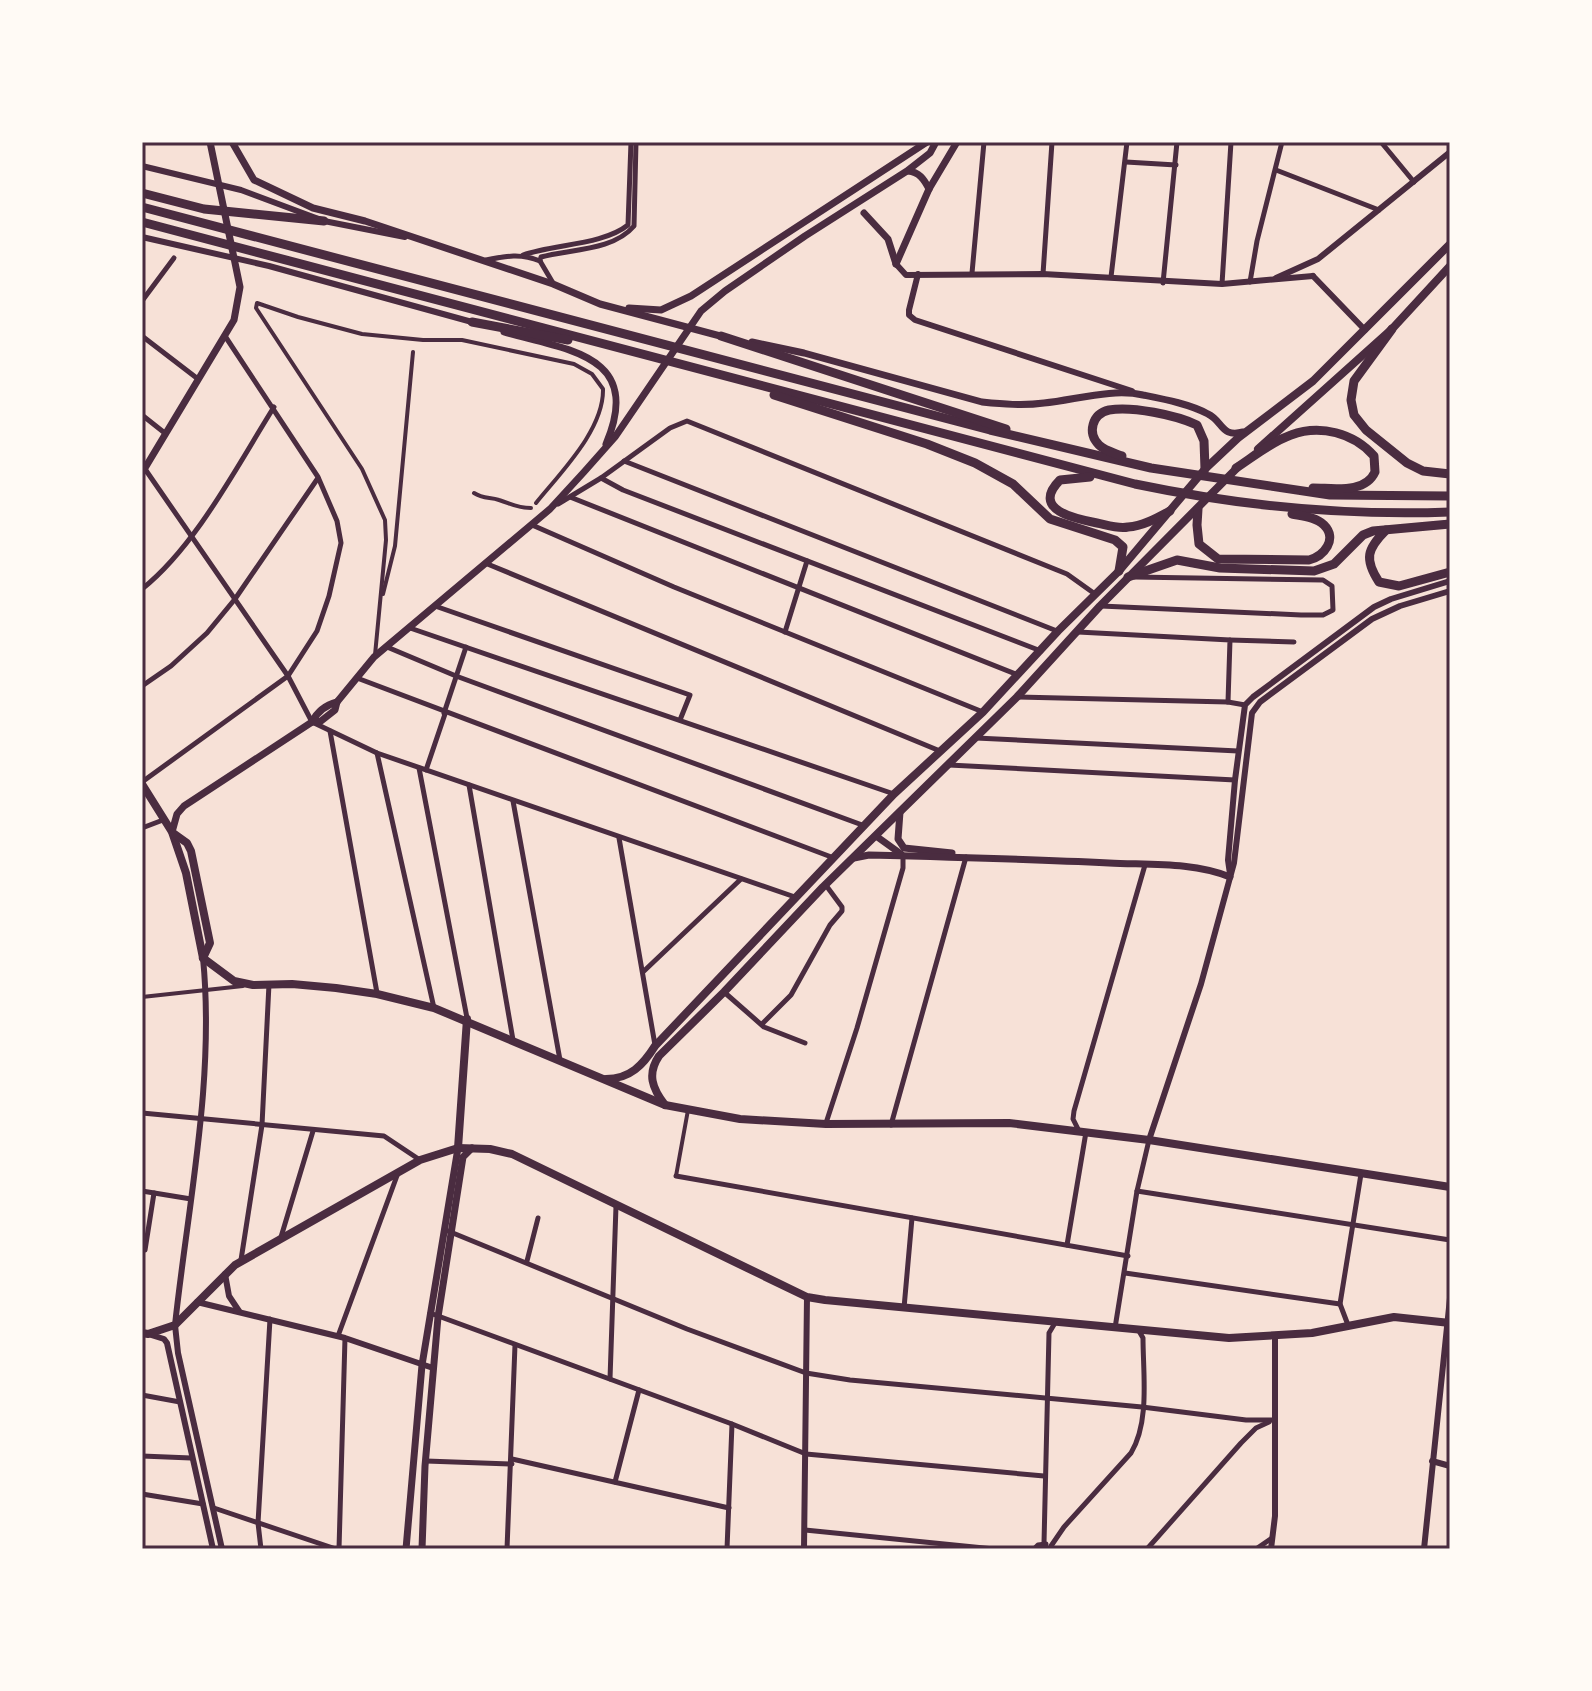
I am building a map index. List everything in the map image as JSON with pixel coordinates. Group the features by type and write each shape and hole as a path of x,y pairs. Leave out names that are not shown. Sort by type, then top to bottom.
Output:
{"highway":[{"path":"142,193 204,209 324,221"},
{"path":"142,207 1066,449 1151,468 1330,495 1450,496"},
{"path":"142,222 1114,479 1316,519 1328,532 1327,549 1309,560 1218,559 1199,544 1198,509"},
{"path":"472,322 634,353"},
{"path":"1392,329 1354,381 1351,400 1354,415 1366,430 1407,463 1423,471 1450,474"},
{"path":"721,336 968,414 1066,449"},
{"path":"695,368 927,444 997,474 1050,519 1115,540 1123,547 1124,574 1177,560 1220,568 1314,571 1334,564 1363,535 1373,531 1450,524"},
{"path":"1151,468 1098,444 1092,427 1100,413 1119,409 1172,416 1197,425 1204,441 1205,469"},
{"path":"1236,468 1291,434 1307,431 1328,430 1346,436 1361,443 1374,456 1375,472 1365,484 1354,487 1274,488"},
{"path":"1114,479 1067,477 1056,484 1052,502 1056,510 1066,517 1120,528 1139,525 1170,511"},
{"path":"1261,506 1333,513 1450,512"},
{"path":"1386,530 1374,542 1369,554 1369,567 1379,582 1399,586 1450,572"}],"main road":[{"path":"143,471 234,320 240,287 210,142"},
{"path":"232,142 254,180 313,208 365,221 553,284 600,304 649,318 804,353 982,402 1042,404 1102,395 1139,394 1211,414 1220,428 1234,434 1252,427"},
{"path":"600,304 661,310 691,296 927,142"},
{"path":"172,832 177,814 184,806 312,722 316,714 329,704 337,702 374,657 550,509 603,450 701,311 805,236 907,171 930,153 936,142"},
{"path":"896,264 929,189 957,142"},
{"path":"907,171 915,172 924,179 929,189"},
{"path":"864,213 866,198"},
{"path":"846,211 864,213 888,239 898,245 904,244"},
{"path":"888,239 896,264"},
{"path":"665,1105 655,1093 651,1078 653,1065 659,1056 825,884 1017,697 1100,606 1205,469 1252,427 1313,381 1450,244"},
{"path":"594,1077 610,1080 623,1077 646,1061 655,1046 894,794 983,712 1058,631 1096,594 1124,574 1198,509 1236,468 1392,329 1450,266"},
{"path":"472,322 586,355 605,369 617,404 614,424 603,450"},
{"path":"1041,651 1052,657"},
{"path":"142,783 172,832 186,873 203,958 234,981 253,985 316,986 377,994 434,1008 467,1019 594,1077 665,1105 740,1119 891,1125 1009,1123 1149,1140 1450,1187"},
{"path":"882,807 876,822 876,836 882,849 892,856"},
{"path":"900,812 898,839 904,848 966,856"},
{"path":"865,826 903,856"},
{"path":"854,837 876,836"},
{"path":"851,859 869,855 966,856 1213,870 1230,877"},
{"path":"796,897 806,905"},
{"path":"422,1549 433,1368 458,1148 467,1019"},
{"path":"145,1334 175,1325 225,1273 241,1261 420,1160 458,1148 490,1149 512,1154 807,1297 848,1304 1229,1338 1275,1337 1394,1317 1448,1323"},
{"path":"406,1549 422,1365 430,1313 463,1157 472,1148"}],"street":[{"path":"482,261 607,236 628,225 633,142"},
{"path":"540,261 541,257 602,244 629,232 634,226 633,142"},
{"path":"972,273 984,142"},
{"path":"1043,274 1052,142"},
{"path":"1111,277 1127,142"},
{"path":"1163,283 1177,142"},
{"path":"1222,284 1231,142"},
{"path":"1250,283 1257,241 1282,142"},
{"path":"1381,142 1415,182"},
{"path":"1250,283 1288,275 1318,259 1450,152"},
{"path":"1126,162 1176,165"},
{"path":"142,166 241,190 324,221 412,238"},
{"path":"1276,170 1379,210"},
{"path":"142,237 269,266 472,322"},
{"path":"523,255 540,261 553,284"},
{"path":"142,301 174,258"},
{"path":"1318,259 1313,266 1313,276 1365,330"},
{"path":"896,264 906,275 1043,274 1163,283 1250,283 1313,276"},
{"path":"918,274 909,310 909,315 915,320 1139,394"},
{"path":"374,657 386,540 385,520 362,469 256,308 257,303 362,334 462,340 574,364 592,374 603,389 600,409 575,456 536,503"},
{"path":"142,336 199,380"},
{"path":"142,783 288,676 317,631 341,543 337,521 318,477 225,336"},
{"path":"380,604 395,546 413,352"},
{"path":"142,589 158,577 191,537 274,407"},
{"path":"142,415 166,435"},
{"path":"550,509 601,478 670,428 687,421 1067,574 1096,594"},
{"path":"624,461 1058,631"},
{"path":"143,471 288,676 312,722 377,753 796,897"},
{"path":"142,686 171,666 207,633 235,599 318,477"},
{"path":"601,478 623,490 1041,651"},
{"path":"474,493 514,507 531,508"},
{"path":"569,497 1019,675"},
{"path":"531,524 674,587 983,712"},
{"path":"785,632 807,561"},
{"path":"485,563 941,752"},
{"path":"1100,606 1323,615 1333,610 1332,586 1323,580 1124,574"},
{"path":"1230,877 1228,860 1245,705 1374,607 1450,581"},
{"path":"1115,1328 1137,1191 1149,1140 1201,984 1234,863 1252,713 1260,702 1372,619 1400,606 1450,591"},
{"path":"434,606 690,695 680,720"},
{"path":"409,627 894,794"},
{"path":"1076,631 1294,642"},
{"path":"1228,702 1230,640"},
{"path":"387,647 456,676 865,826"},
{"path":"426,770 466,647"},
{"path":"357,678 834,858"},
{"path":"1017,697 1228,702 1245,705"},
{"path":"330,730 377,994"},
{"path":"975,738 1238,751"},
{"path":"377,753 434,1008"},
{"path":"949,765 1235,780"},
{"path":"419,768 467,1019"},
{"path":"469,784 513,1041"},
{"path":"513,801 560,1060"},
{"path":"142,828 164,820"},
{"path":"619,838 655,1046"},
{"path":"826,1124 903,868 903,856"},
{"path":"891,1125 966,856"},
{"path":"1067,1245 1082,1131 1073,1123 1074,1111 1145,865"},
{"path":"643,972 742,879"},
{"path":"762,1024 791,995 830,925 842,911 825,884"},
{"path":"203,958 206,989 201,1118 175,1325 178,1353 222,1549"},
{"path":"241,1261 262,1125 269,984"},
{"path":"142,997 253,985"},
{"path":"724,992 762,1024 805,1043"},
{"path":"688,1110 676,1176 1128,1256"},
{"path":"142,1113 384,1136 420,1160"},
{"path":"281,1238 313,1131"},
{"path":"142,1494 203,1504 337,1549 341,1337 398,1172"},
{"path":"1348,1326 1340,1304 1361,1174"},
{"path":"142,1191 191,1199"},
{"path":"1137,1191 1450,1240"},
{"path":"145,1250 154,1193"},
{"path":"610,1379 616,1206"},
{"path":"527,1261 538,1218"},
{"path":"904,1308 912,1218"},
{"path":"448,1231 806,1373 1246,1420 1274,1420"},
{"path":"225,1273 229,1296 239,1311"},
{"path":"1125,1273 1340,1304"},
{"path":"804,1549 807,1297"},
{"path":"1424,1549 1450,1298"},
{"path":"197,1302 341,1337 433,1368"},
{"path":"430,1313 806,1454 1044,1476"},
{"path":"261,1549 258,1523 270,1319"},
{"path":"1049,1546 1044,1476 1049,1333 1055,1323"},
{"path":"1034,1549 1049,1546 1131,1453 1141,1432 1143,1338 1139,1330"},
{"path":"145,1334 164,1339 167,1343 213,1549"},
{"path":"1271,1549 1275,1516 1275,1337"},
{"path":"507,1549 515,1345"},
{"path":"615,1482 639,1390"},
{"path":"142,1395 180,1402"},
{"path":"1147,1549 1241,1443 1256,1428 1274,1420"},
{"path":"727,1549 732,1424"},
{"path":"142,1456 191,1458"},
{"path":"426,1461 512,1461 729,1508"},
{"path":"1432,1461 1450,1466"},
{"path":"805,1530 994,1549"},
{"path":"1256,1549 1272,1537"}]}
